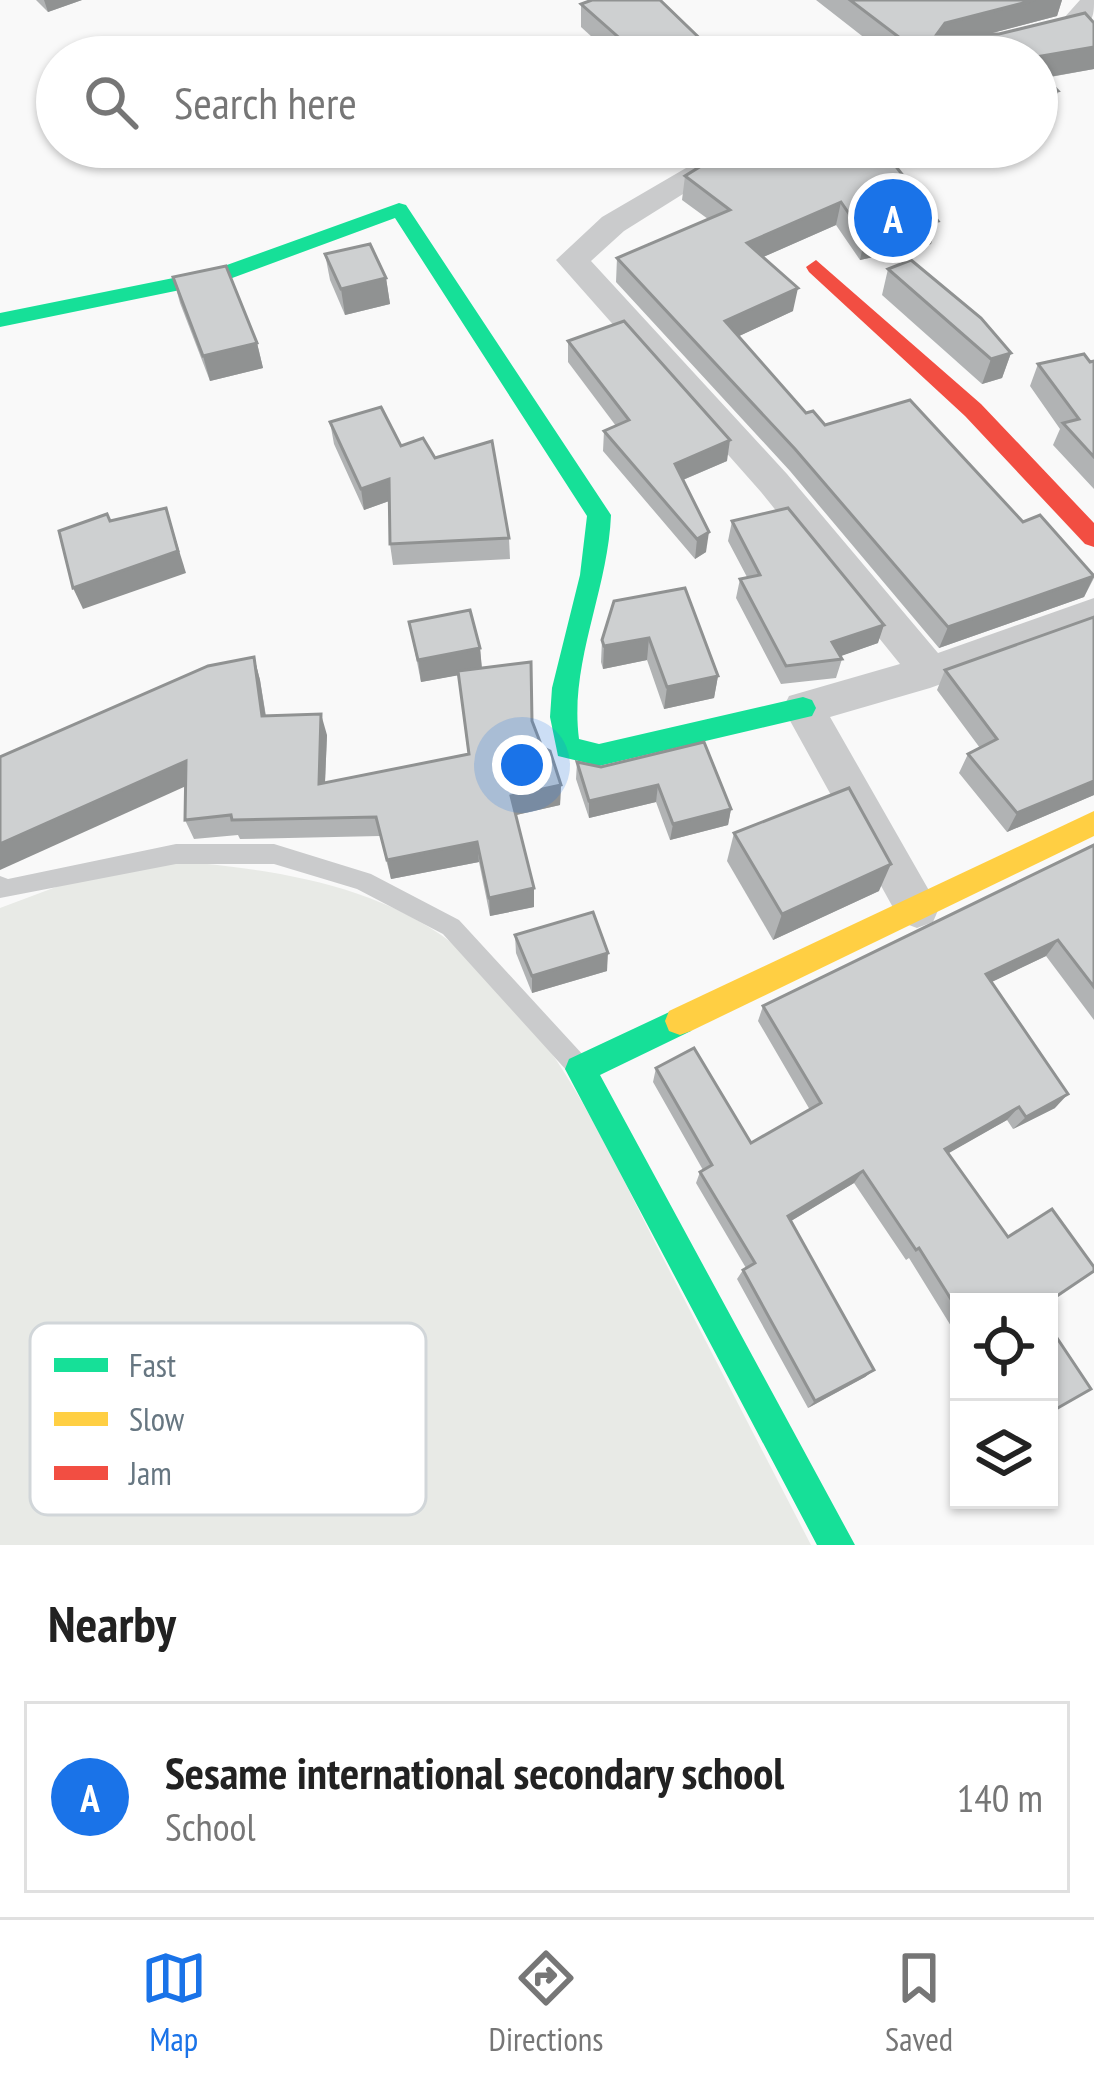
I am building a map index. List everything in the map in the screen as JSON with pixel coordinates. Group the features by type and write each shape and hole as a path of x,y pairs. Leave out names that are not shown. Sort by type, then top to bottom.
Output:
{"street":[{"path":"1033,36 1073,26 1094,0"},
{"path":"708,168 614,224 572,260 774,483 930,671"},
{"path":"0,320 217,275 399,209 599,514 599,564 562,667 558,720 567,748 599,754 803,708 930,671 1094,613"},
{"path":"816,267 973,410 1094,538"},
{"path":"803,708 917,908"},
{"path":"837,1545 580,1069 1094,823"}],"lane":[{"path":"0,886 4,890 176,854 274,854 363,881 451,927 580,1069"}],"shaded area":[{"path":"175,861 319,882 422,923 488,974 548,1048 599,1131 811,1545 0,1545 0,908 80,878"}],"building":[{"path":"660,0 697,36 617,36 581,4"},
{"path":"850,0 1035,0 945,23 937,34 999,34 1085,13 1094,23 1094,47 1058,53 1058,36 897,36"},
{"path":"698,168 897,168 938,221 865,237 841,202 747,243 798,288 725,321 806,413 813,411 825,425 910,400 1023,522 1040,515 1094,576 948,627 795,449 617,258 730,210 685,176"},
{"path":"370,244 386,278 341,289 325,254"},
{"path":"911,260 981,318 1011,353 991,359 888,269"},
{"path":"226,266 257,343 203,356 173,277"},
{"path":"624,321 730,440 675,464 709,532 697,539 604,431 629,420 568,341"},
{"path":"1084,354 1094,361 1094,457 1063,423 1079,419 1038,364"},
{"path":"381,407 401,446 423,438 435,458 492,441 509,538 390,544 389,479 361,489 330,422"},
{"path":"166,508 178,551 73,588 59,531 107,514 110,521"},
{"path":"788,508 884,625 832,642 842,659 786,666 740,579 760,575 732,521"},
{"path":"685,588 718,676 667,687 649,638 604,646 602,640 614,601"},
{"path":"470,610 480,648 418,660 409,622"},
{"path":"1094,617 1094,781 1017,813 968,754 997,739 945,670"},
{"path":"254,657 262,716 321,714 319,784 469,754 458,671 531,662 532,721 542,747 550,751 561,785 511,796 534,888 489,898 477,842 387,860 376,817 232,820 231,815 185,820 186,761 0,844 0,757 208,666"},
{"path":"704,742 731,809 673,824 658,785 589,801 577,762 601,767"},
{"path":"849,788 891,864 782,914 734,833"},
{"path":"1094,845 1094,987 1058,940 986,974 1068,1094 1026,1117 1019,1107 945,1149 1008,1237 1052,1209 1094,1271 1058,1295 950,1293 950,1298 863,1171 788,1216 874,1370 815,1401 743,1270 755,1263 700,1172 712,1165 656,1068 694,1048 751,1143 821,1103 763,1006"},
{"path":"593,912 608,953 532,976 515,935"},
{"path":"1058,1340 1091,1389 1058,1408"}],"traffic: fast":[{"path":"0,320 217,276 399,209 599,515 592,575 565,688 567,748 599,755 803,708"},
{"path":"680,1021 580,1069 837,1545"}],"traffic: slow":[{"path":"680,1021 1094,823"}],"traffic: jam":[{"path":"816,267 973,410 1094,538"}],"place":[{"name":"Sesame international secondary school","path":"893,218"}]}
